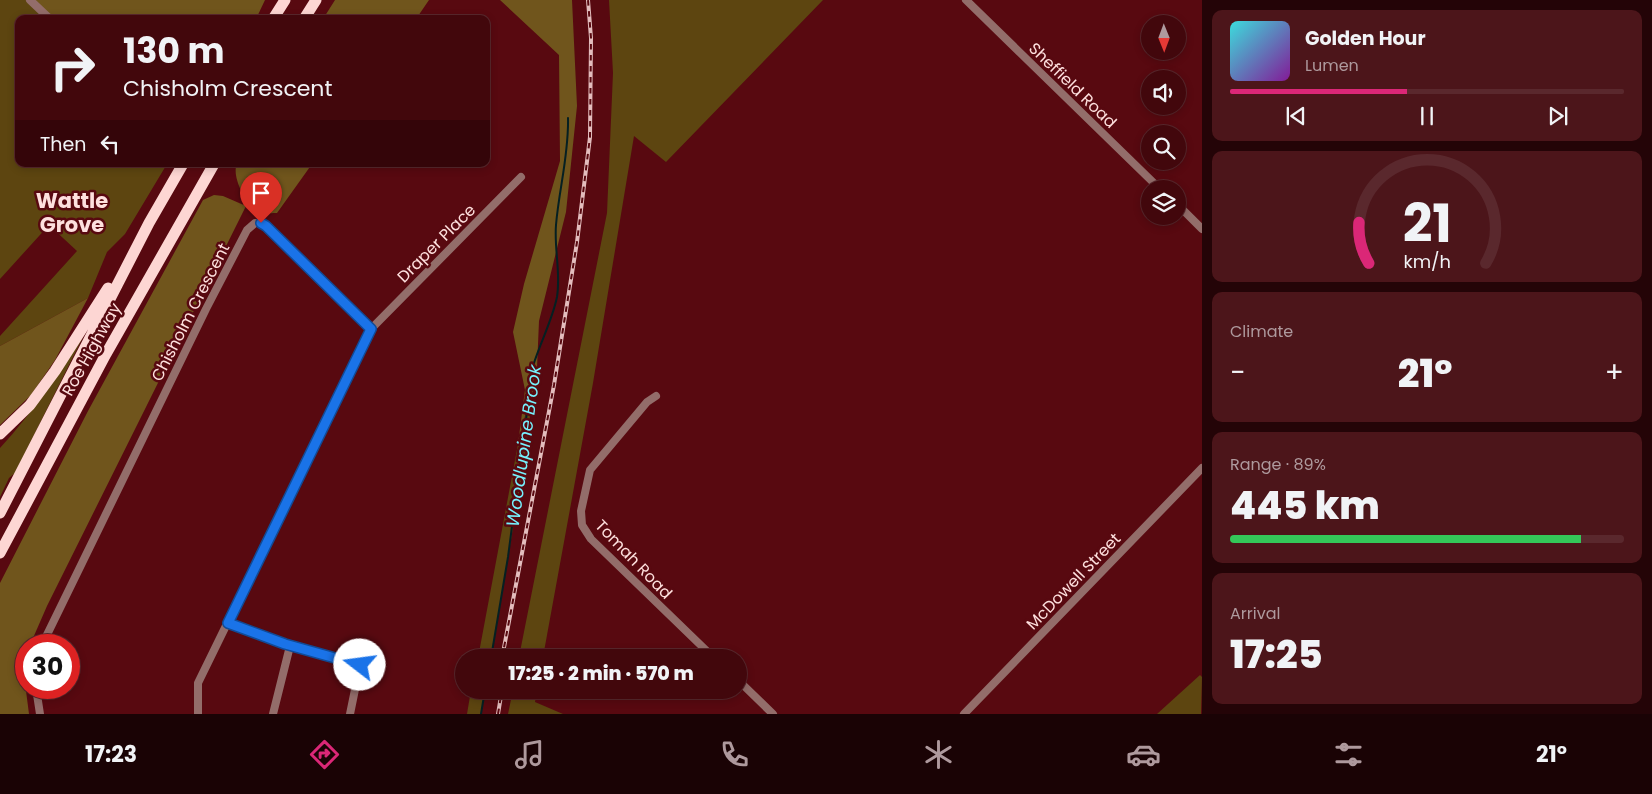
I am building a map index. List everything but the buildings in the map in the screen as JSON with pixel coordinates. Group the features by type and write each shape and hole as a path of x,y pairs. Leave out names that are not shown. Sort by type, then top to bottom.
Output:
{"highway":[{"path":"276,15 285,0"},
{"path":"307,15 316,0"},
{"name":"Roe Highway","path":"0,513 149,223 181,167"},
{"name":"Roe Highway","path":"0,553 106,354 212,167"},
{"path":"0,434 30,405 55,372 149,223"}],"street":[{"path":"30,0 46,15"},
{"name":"Sheffield Road","path":"966,0 1151,180"},
{"name":"Draper Place","path":"371,329 521,177"},
{"path":"1186,213 1202,229"},
{"name":"Chisholm Crescent","path":"47,634 206,309 250,226 255,223 266,226 371,329"},
{"path":"198,714 198,683 371,329"},
{"name":"Tomah Road","path":"656,396 648,402 590,470 581,511 582,525 591,539 705,649"},
{"name":"McDowell Street","path":"964,714 1202,468"},
{"path":"228,623 290,646 360,665 350,714"},
{"path":"273,714 290,646"},
{"path":"747,689 773,714"},
{"path":"38,699 40,714"}],"shaded area":[{"path":"0,0 30,0 46,15 15,15 15,167 165,167 125,234 107,252 88,298 0,346 0,336 77,251 49,225 0,279"},
{"path":"30,0 265,0 258,15 46,15"},
{"path":"335,0 429,0 419,15 326,15"},
{"path":"500,0 572,0 577,106 566,212 539,321 537,368 518,444 525,390 513,332 524,284 560,161 559,55"},
{"path":"609,0 823,0 666,162 634,136 593,383 544,649 521,649 607,213 613,73"},
{"path":"236,167 310,167 277,213 262,213 253,208 244,197 236,176"},
{"path":"214,195 223,196 246,206 35,634 15,634 15,699 27,699 29,714 0,714 0,583 88,411 203,200"},
{"path":"88,298 55,360 31,395 0,425 0,346"},
{"path":"85,333 15,473 9,478 0,497 0,448 24,421"},
{"path":"534,382 525,458 492,649 480,649 518,444"},
{"path":"1200,675 1202,677 1201,714 1157,714"},
{"path":"470,699 484,699 481,714 467,714"},
{"path":"511,699 536,699 535,702 563,714 508,714"}],"waterway":[{"name":"Woodlupine Brook","path":"493,649 508,557 533,366 557,297 556,225 567,145 568,118"},
{"name":"Woodlupine Brook","path":"481,714 484,699"}],"railway":[{"path":"504,649 554,385 577,242 590,137 591,38 588,0"},
{"path":"498,714 500,699"}],"district":[{"name":"Wattle Grove","path":"72,213"}],"route":[{"path":"261,223 371,329 228,623 285,644 360,665"}]}
